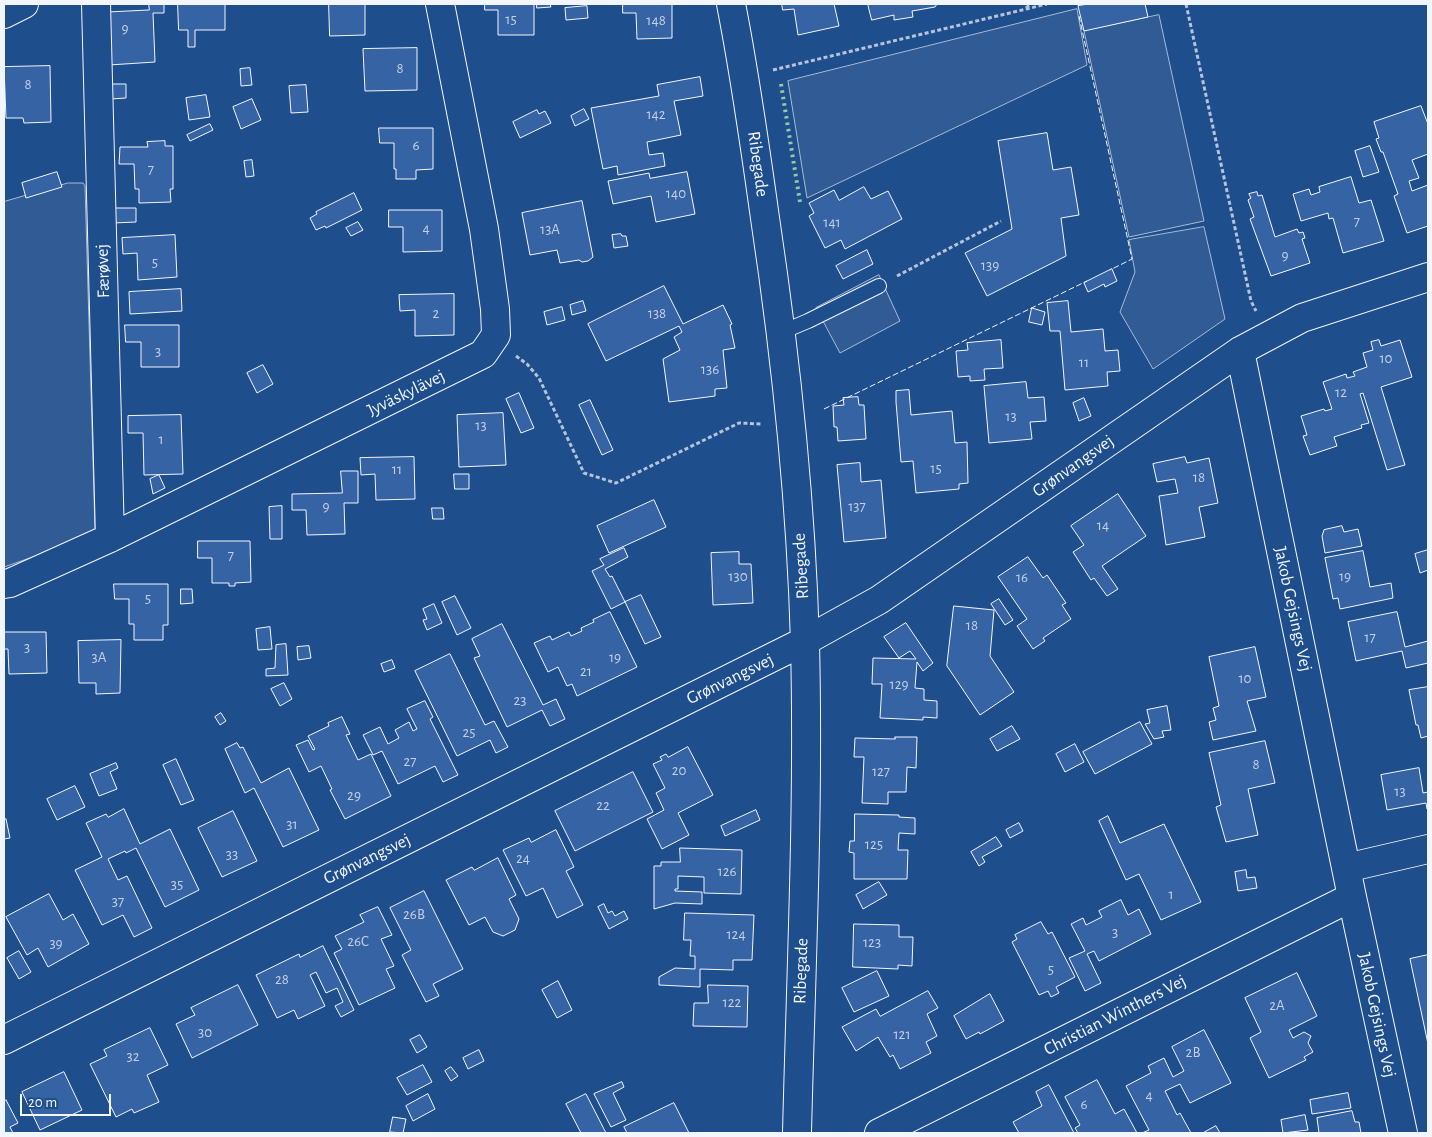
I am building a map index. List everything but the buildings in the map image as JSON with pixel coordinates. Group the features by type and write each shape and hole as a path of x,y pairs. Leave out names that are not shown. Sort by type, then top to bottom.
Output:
{"street":[{"path":"4,14 24,4"},
{"name":"Færøvej","path":"96,4 110,538"},
{"path":"440,4 484,229 495,309 496,335 493,340"},
{"name":"Ribegade","path":"731,4 745,76 782,332 799,531 805,642 806,789 797,1133"},
{"name":"Grønvangsvej","path":"4,1040 805,642 879,600 1240,351 1302,318 1428,277"},
{"name":"Jyväskylävej","path":"4,584 110,538 456,368 483,354 493,340"},
{"name":"Jakob Gejsings Vej","path":"1240,351 1352,897 1403,1133"},
{"path":"1346,868 1428,849"},
{"name":"Christian Winthers Vej","path":"879,1133 1352,897"}],"lane":[{"path":"782,332 879,286"}],"path":[{"path":"1025,9 1031,4"},
{"path":"745,76 1047,4"},
{"path":"1186,4 1251,301 1266,337"},
{"path":"879,286 1001,222"},
{"path":"493,340 527,364 539,378 584,473 616,483 739,423 760,424 790,421"}],"shaded area":[{"path":"1077,9 1087,65 807,198 788,81"},
{"path":"1159,15 1204,221 1129,237 1084,31"},
{"path":"68,183 83,183 85,186 95,530 47,552 4,567 4,202"},
{"path":"1204,227 1225,319 1153,369 1120,312 1135,272 1129,240"},
{"path":"879,275 900,321 840,353 816,308"}],"hedge":[{"path":"781,84 800,202"}],"fence":[{"path":"1079,16 1132,259 1110,270"},
{"path":"824,409 1087,281"}]}
